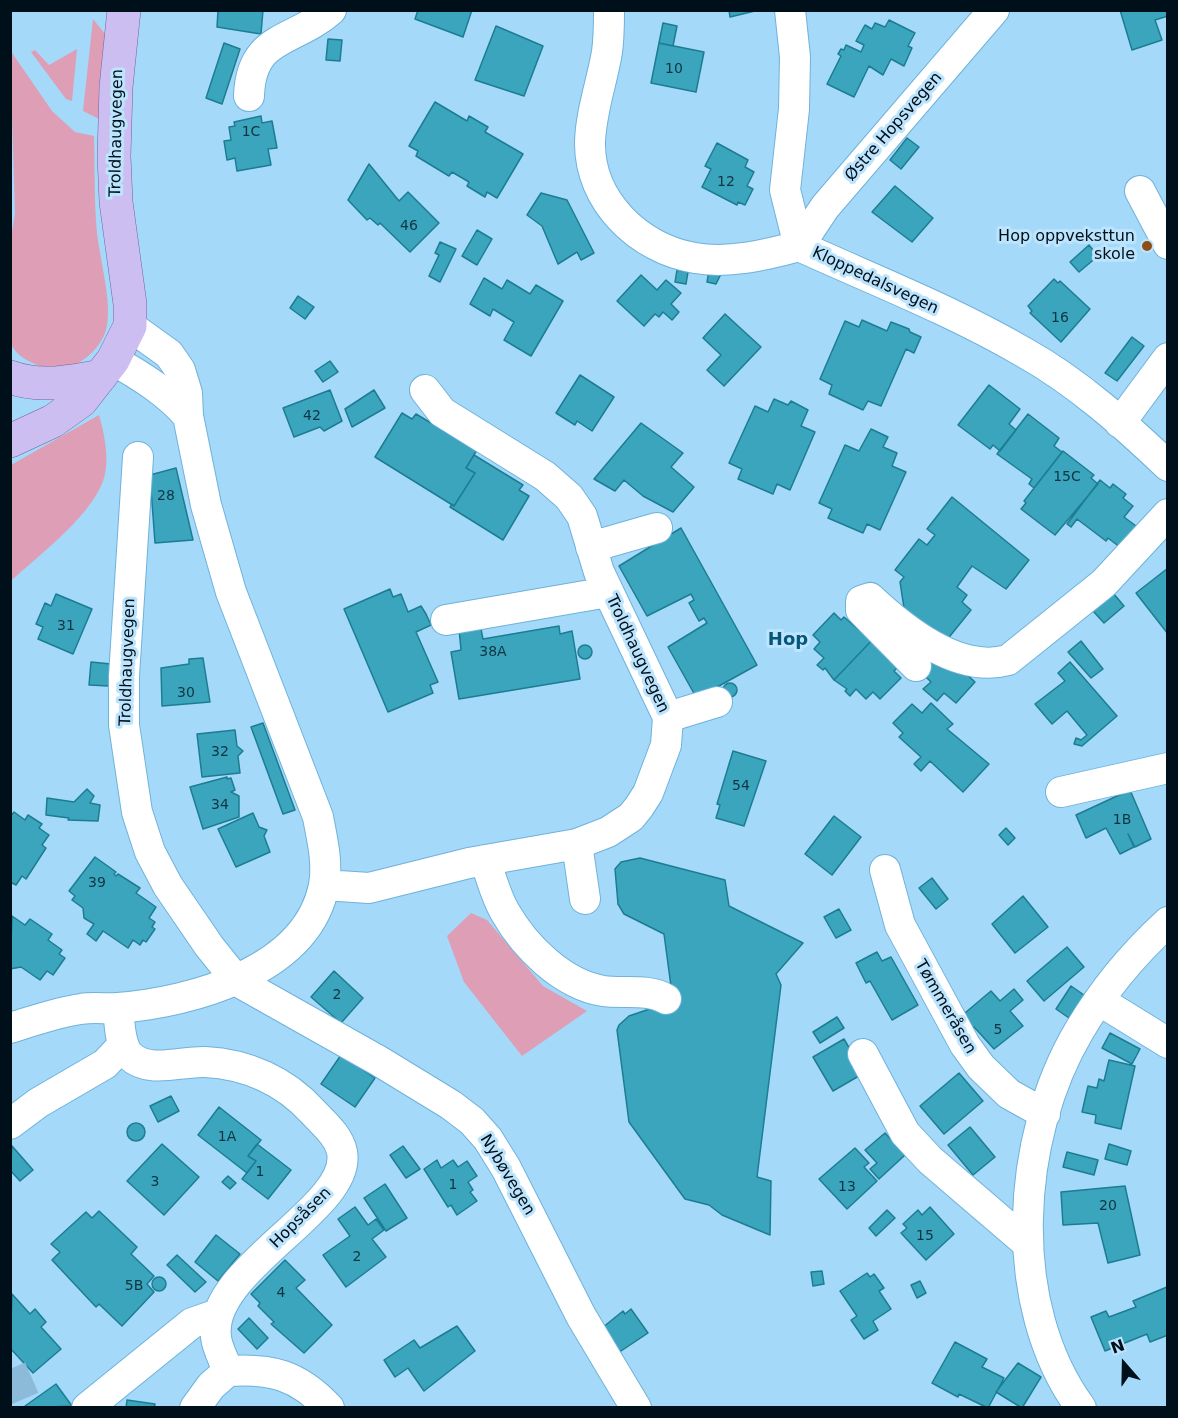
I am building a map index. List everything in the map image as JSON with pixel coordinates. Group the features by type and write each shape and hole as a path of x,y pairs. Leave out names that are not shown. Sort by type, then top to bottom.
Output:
{"main road":[{"name":"Troldhaugvegen","path":"10,441 53,421 81,401 107,368 130,327 130,304 116,202 114,156 116,87 124,10"},
{"path":"10,377 21,381 63,382 107,368"}],"street":[{"path":"249,96 250,75 256,61 274,43 331,10"},
{"name":"Kloppedalsvegen","path":"609,10 607,51 592,119 590,145 595,172 604,197 615,214 638,235 664,250 696,258 731,259 799,246 971,324 1027,353 1120,423 1167,466"},
{"path":"790,10 795,57 794,109 785,190 799,246"},
{"name":"Østre Hopsvegen","path":"799,246 825,207 994,10"},
{"path":"1140,191 1167,244"},
{"path":"10,1028 82,1009 118,1009 171,1000 237,981 272,959 302,932 316,909 324,885 325,856 318,817 231,592 206,505 188,416 187,393 180,370 169,354 130,327"},
{"path":"1120,423 1167,358"},
{"path":"107,368 156,386 188,416"},
{"name":"Troldhaugvegen","path":"324,885 381,886 424,873 577,844 608,832 631,817 639,807 648,793 666,745 668,717 608,592 582,516 569,497 544,476 442,412 425,390"},
{"name":"Troldhaugvegen","path":"138,457 124,676 124,725 129,774 137,812 150,852 168,886 209,946 237,981"},
{"path":"916,666 861,610 861,601 870,598 902,628 978,664 992,664 1008,660 1104,583 1167,514"},
{"path":"591,547 657,528"},
{"path":"446,620 608,592"},
{"path":"668,717 717,702"},
{"path":"1061,792 1167,768"},
{"path":"577,844 585,899"},
{"path":"485,860 504,911 533,950 570,980 602,991 658,994 666,999"},
{"name":"Tømmeråsen","path":"885,870 900,925 965,1045 981,1067 1009,1094 1045,1114"},
{"path":"1081,1407 1059,1374 1049,1353 1032,1287 1028,1213 1035,1157 1045,1114 1061,1070 1079,1031 1132,955 1167,922"},
{"name":"Nybøvegen","path":"237,981 379,1060 451,1105 472,1121 488,1139 506,1168 581,1316 636,1407"},
{"path":"1100,1001 1167,1043"},
{"path":"10,1124 38,1103 105,1064 123,1046 118,1009"},
{"name":"Hopsåsen","path":"123,1046 130,1056 141,1063 162,1065 204,1062 240,1067 280,1083 297,1094 335,1137 342,1152 342,1168 336,1182 230,1292 218,1314"},
{"path":"862,1054 905,1133 930,1160 1028,1244"},
{"path":"87,1407 192,1323 218,1314 215,1336 228,1371"},
{"path":"195,1407 210,1386 228,1371 253,1369 277,1372 297,1382 328,1407"}],"shaded area":[{"path":"93,19 106,35 99,119 83,111"},
{"path":"77,49 72,101 66,99 31,52 35,50 49,65"},
{"path":"10,50 52,111 75,132 94,136 96,221 107,295 108,320 102,339 90,355 62,369 42,367 28,361 16,352 11,343 10,245 15,213"},
{"path":"99,415 106,452 105,474 100,488 91,503 66,532 11,581 11,465"},
{"path":"471,913 487,920 543,986 587,1011 522,1056 464,982 447,936"}],"building":[{"path":"218,10 263,10 261,34 217,27"},
{"path":"418,10 472,10 463,37 415,19"},
{"path":"729,10 759,10 730,17"},
{"path":"1120,10 1168,10 1168,16 1155,20 1162,40 1132,50"},
{"path":"889,20 915,33 908,46 912,48 904,66 891,59 883,75 869,66 854,97 827,84 841,56 838,54 841,49 844,50 846,45 861,52 864,45 856,41 865,25 872,29 875,23 885,27"},
{"path":"663,23 677,26 673,46 659,43"},
{"path":"496,26 543,46 524,96 475,80"},
{"path":"328,39 342,40 340,61 326,60"},
{"path":"224,43 240,49 222,104 206,98"},
{"path":"659,43 704,52 696,92 651,83"},
{"path":"435,102 467,121 469,116 488,127 485,132 523,154 497,198 487,192 485,197 467,186 469,182 452,172 449,176 416,156 418,151 409,146"},
{"path":"261,116 262,123 272,121 277,148 268,149 271,165 237,171 235,158 227,160 224,141 231,140 229,127 235,126 234,122"},
{"path":"907,138 919,147 901,169 890,160"},
{"path":"717,143 748,160 745,167 754,172 747,186 753,189 745,205 738,202 737,205 702,187 711,169 705,166"},
{"path":"369,164 399,201 408,192 439,223 410,252 380,223 378,225 370,218 367,220 348,200"},
{"path":"895,186 933,218 912,242 872,212"},
{"path":"541,193 567,200 594,253 581,260 577,252 558,264 542,226 527,215"},
{"path":"477,230 492,239 477,265 462,256"},
{"path":"440,242 456,249 440,282 429,276 439,255 435,253"},
{"path":"1089,245 1098,256 1079,272 1070,262"},
{"path":"677,270 688,272 686,284 675,282"},
{"path":"709,270 723,270 716,284 707,282"},
{"path":"641,275 657,290 666,280 681,293 671,304 679,312 672,320 663,312 659,317 655,314 644,326 617,301"},
{"path":"484,278 502,289 507,280 530,294 536,285 563,301 531,356 504,340 514,322 493,309 490,316 470,304"},
{"path":"1054,279 1058,283 1060,281 1090,309 1061,342 1030,313 1032,311 1028,306"},
{"path":"298,296 314,307 305,319 290,308"},
{"path":"725,314 761,347 724,386 707,370 721,355 703,338"},
{"path":"862,320 887,331 891,322 921,337 914,353 906,349 881,406 868,401 863,410 829,394 832,385 820,379 845,321 859,327"},
{"path":"1132,337 1144,346 1117,381 1105,373"},
{"path":"330,361 338,372 323,382 315,371"},
{"path":"580,375 614,397 592,431 577,421 575,425 556,413"},
{"path":"989,385 1020,409 1009,424 1016,430 1000,451 993,445 990,449 958,425"},
{"path":"330,390 342,421 324,431 320,427 294,437 283,408"},
{"path":"374,390 385,408 352,427 345,409"},
{"path":"774,399 788,405 791,401 808,410 801,426 815,432 790,490 777,484 773,494 738,479 742,469 729,463 755,406 768,412"},
{"path":"402,413 412,419 416,414 451,435 455,430 480,445 466,468 475,473 454,506 375,457"},
{"path":"1028,414 1059,438 1054,446 1062,452 1034,488 1029,484 1032,479 997,454"},
{"path":"641,423 683,453 671,467 694,487 673,512 643,496 624,480 615,491 594,479"},
{"path":"871,429 888,437 883,447 897,453 892,466 906,472 880,530 867,524 863,533 828,518 832,509 819,503 845,445 859,451"},
{"path":"1063,451 1094,475 1091,478 1098,484 1055,535 1021,509 1026,503 1024,501"},
{"path":"474,455 523,485 519,490 529,496 503,540 450,507 452,504 454,506 475,473 466,468"},
{"path":"176,468 193,540 155,543 150,475"},
{"path":"1100,480 1110,488 1113,484 1126,494 1123,498 1133,506 1124,517 1140,529 1121,548 1108,538 1106,541 1077,519 1071,527 1067,524"},
{"path":"952,497 1029,560 1006,589 972,566 957,587 967,595 962,602 971,610 946,641 904,608 900,582 904,577 895,570 919,539 927,545 935,535 927,529"},
{"path":"681,528 757,665 699,697 696,697 668,647 707,623 704,618 699,621 689,603 694,600 691,594 647,616 619,566"},
{"path":"1168,568 1168,634 1136,593"},
{"path":"390,589 393,597 401,594 408,612 421,606 426,614 431,625 416,632 438,682 430,685 433,693 388,712 344,609"},
{"path":"1113,593 1124,606 1104,623 1093,611"},
{"path":"56,594 92,609 73,654 38,639 43,627 36,624 45,603 51,606"},
{"path":"834,613 841,620 844,617 859,630 865,624 877,635 834,680 825,668 823,670 817,665 824,658 814,649 820,642 813,635"},
{"path":"480,624 483,639 559,626 560,634 572,631 580,679 459,699 451,652 461,650 459,629"},
{"path":"877,635 889,647 883,654 897,668 894,671 901,678 880,699 873,692 866,699 856,689 850,696 845,691 847,689 834,680"},
{"path":"1081,641 1103,669 1091,678 1068,652"},
{"path":"582,645 588,645 592,652 588,659 582,659 578,655 578,649"},
{"path":"941,651 975,682 956,703 944,693 937,701 923,689 931,682 921,672"},
{"path":"203,658 210,702 162,706 161,668 189,664 189,659"},
{"path":"91,662 111,664 109,686 89,685"},
{"path":"1070,662 1117,716 1082,746 1074,744 1076,738 1081,740 1087,735 1067,711 1052,724 1035,704 1065,681 1058,673"},
{"path":"730,683 735,685 737,690 735,695 730,697 725,695 723,690 725,685"},
{"path":"931,703 953,724 947,729 989,764 963,792 930,761 921,771 914,764 921,757 899,737 903,733 893,723 912,704 922,713"},
{"path":"263,723 295,810 283,814 251,727"},
{"path":"235,730 237,746 243,751 238,756 240,773 202,777 197,734"},
{"path":"733,751 766,761 744,826 716,818 720,805 717,804"},
{"path":"227,777 227,779 231,778 235,790 231,792 239,796 239,817 203,829 190,787"},
{"path":"87,789 94,796 90,803 100,805 98,821 68,820 69,818 46,815 47,798 74,802"},
{"path":"1130,790 1151,839 1135,847 1128,834 1134,847 1120,854 1106,828 1086,838 1076,815"},
{"path":"14,812 25,820 28,815 42,824 39,828 49,835 42,845 46,848 26,879 22,876 16,885 10,882 10,817"},
{"path":"253,813 259,827 267,830 264,836 270,852 236,867 218,829"},
{"path":"834,816 861,837 832,875 805,854"},
{"path":"1006,828 1015,838 1008,845 999,835"},
{"path":"95,857 116,872 114,874 116,876 118,874 140,888 136,893 156,907 149,918 155,922 152,927 155,929 146,942 143,940 140,945 133,940 128,948 103,931 96,941 87,934 94,924 84,918 83,908 72,900 75,896 69,891"},
{"path":"640,858 725,880 729,906 803,943 776,974 781,985 757,1177 771,1181 770,1235 722,1215 709,1205 685,1199 629,1122 617,1030 629,1016 673,1001 664,934 624,914 618,904 615,869 621,862"},
{"path":"932,878 948,899 936,909 919,888"},
{"path":"1023,896 1048,927 1015,953 992,924"},
{"path":"839,909 851,930 836,938 824,917"},
{"path":"12,916 25,925 30,919 52,934 48,940 62,950 59,954 65,958 53,975 47,971 40,980 21,967 10,969"},
{"path":"1067,947 1084,967 1044,1001 1027,981"},
{"path":"877,952 882,961 891,957 918,1005 892,1020 870,981 866,983 856,963"},
{"path":"334,971 363,998 341,1023 311,997"},
{"path":"1071,986 1084,995 1069,1018 1056,1009"},
{"path":"1014,989 1023,1000 1010,1011 1023,1026 994,1049 974,1027 970,1030 959,1018 991,991 1000,1001"},
{"path":"837,1017 844,1028 820,1043 813,1032"},
{"path":"1110,1033 1140,1049 1132,1064 1102,1048"},
{"path":"844,1039 864,1073 833,1091 813,1057"},
{"path":"341,1055 375,1078 355,1107 321,1084"},
{"path":"1109,1060 1135,1066 1121,1129 1095,1123 1096,1115 1082,1112 1088,1086 1097,1088 1099,1079 1104,1081"},
{"path":"959,1073 983,1101 944,1134 920,1106"},
{"path":"171,1096 179,1111 158,1122 150,1106"},
{"path":"219,1107 261,1140 248,1156 256,1161 247,1173 198,1135"},
{"path":"136,1123 142,1126 145,1132 142,1138 136,1141 130,1138 127,1132 130,1126"},
{"path":"970,1127 995,1157 973,1175 948,1145"},
{"path":"885,1133 905,1155 879,1179 870,1169 877,1163 865,1150"},
{"path":"162,1144 199,1177 164,1215 127,1181"},
{"path":"257,1144 291,1170 268,1199 242,1179 256,1161 248,1156"},
{"path":"1109,1144 1131,1151 1127,1165 1105,1159"},
{"path":"12,1146 33,1170 20,1181 10,1170"},
{"path":"403,1146 420,1169 406,1178 390,1155"},
{"path":"855,1148 869,1163 864,1167 877,1181 847,1209 819,1179"},
{"path":"1067,1152 1098,1160 1094,1175 1063,1167"},
{"path":"437,1160 441,1168 453,1160 458,1167 467,1161 477,1176 468,1182 473,1190 470,1192 477,1201 457,1215 451,1205 448,1207 424,1169"},
{"path":"228,1176 236,1183 230,1189 222,1182"},
{"path":"385,1184 407,1218 386,1231 364,1198"},
{"path":"1125,1186 1140,1255 1108,1263 1098,1223 1063,1225 1061,1192"},
{"path":"355,1207 368,1225 376,1219 384,1230 372,1239 386,1257 346,1287 323,1255 350,1236 338,1219"},
{"path":"930,1207 954,1234 926,1260 901,1233 907,1228 903,1224 918,1210 922,1215"},
{"path":"887,1210 895,1218 876,1236 869,1228"},
{"path":"99,1211 137,1247 131,1254 154,1276 147,1284 154,1292 122,1326 99,1304 96,1307 52,1260 60,1252 51,1244 86,1212 92,1218"},
{"path":"216,1235 240,1254 218,1281 195,1262"},
{"path":"177,1255 206,1282 195,1292 167,1265"},
{"path":"285,1260 305,1280 296,1288 332,1325 304,1353 271,1324 274,1322 258,1306 260,1303 251,1294"},
{"path":"822,1271 824,1284 813,1286 811,1272"},
{"path":"867,1273 870,1277 874,1274 884,1288 879,1291 891,1309 873,1321 878,1330 864,1339 851,1320 857,1316 840,1291"},
{"path":"159,1277 164,1279 166,1284 164,1289 159,1291 154,1289 152,1284 154,1279"},
{"path":"920,1281 926,1293 917,1298 911,1285"},
{"path":"1167,1287 1168,1335 1150,1342 1147,1334 1105,1351 1091,1317 1106,1311 1109,1317 1136,1307 1133,1301"},
{"path":"12,1294 30,1314 35,1309 46,1322 41,1327 61,1349 33,1373 10,1348"},
{"path":"631,1309 648,1333 618,1353 602,1328 623,1311 625,1314"},
{"path":"249,1318 268,1338 257,1349 238,1329"},
{"path":"457,1326 475,1351 424,1391 408,1368 395,1377 384,1360 414,1340 420,1348"},
{"path":"955,1342 987,1359 982,1367 1004,1378 988,1408 959,1394 958,1397 932,1383"},
{"path":"1018,1363 1041,1377 1022,1408 996,1392"},
{"path":"56,1384 72,1406 26,1408 25,1406"},
{"path":"127,1400 155,1404 154,1408 126,1408"}],"tunnel":[{"path":"10,1369 27,1408"}],"place":[{"name":"Hop oppveksttun skole","path":"1147,246"}],"district":[{"name":"Hop","path":"788,640"}]}
